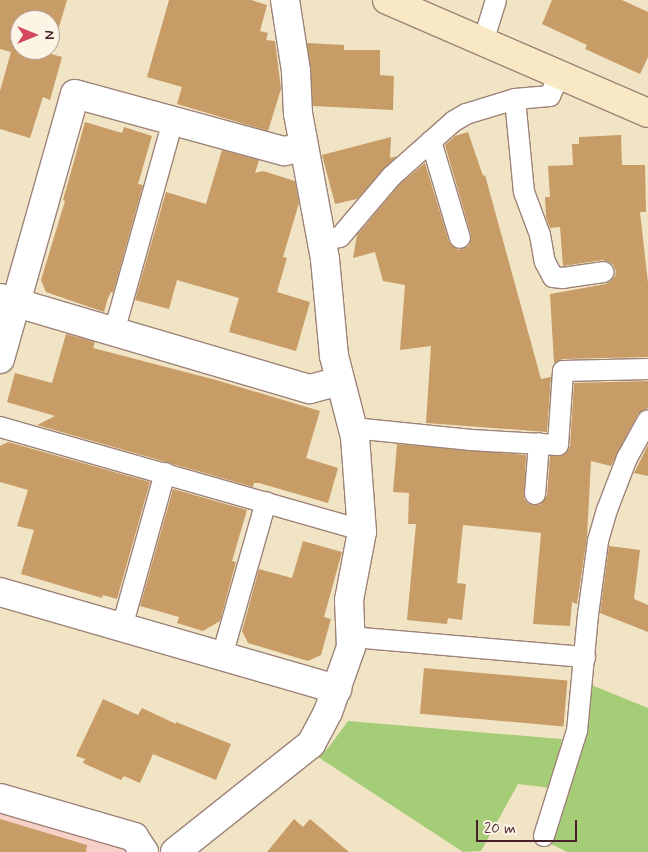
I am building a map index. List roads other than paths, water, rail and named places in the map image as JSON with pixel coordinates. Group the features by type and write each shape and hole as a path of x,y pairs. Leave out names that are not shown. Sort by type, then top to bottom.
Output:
{"street":[{"path":"175,852 311,744 336,689 350,647 349,600 362,530 353,428 340,381 329,318 322,241 304,147 285,0"},
{"path":"386,0 648,113"},
{"path":"0,359 8,301 75,94 284,151 304,147"},
{"path":"8,301 310,389 340,381"},
{"path":"0,592 336,689"},
{"path":"0,798 134,837 144,852"}],"lane":[{"path":"483,42 496,0"},
{"path":"322,241 340,237 392,176 431,141 466,114 515,100 550,96 560,75"},
{"path":"515,100 524,192 540,235 549,270 553,277 563,278 604,272"},
{"path":"114,332 173,122"},
{"path":"431,141 460,238"},
{"path":"353,428 471,440 558,445 563,371 648,369"},
{"path":"544,836 578,731 588,615 598,541 607,510 628,458 648,420"},
{"path":"0,427 362,530"},
{"path":"535,494 539,443"},
{"path":"122,627 165,473"},
{"path":"222,656 266,502"},
{"path":"350,637 585,657"}]}
